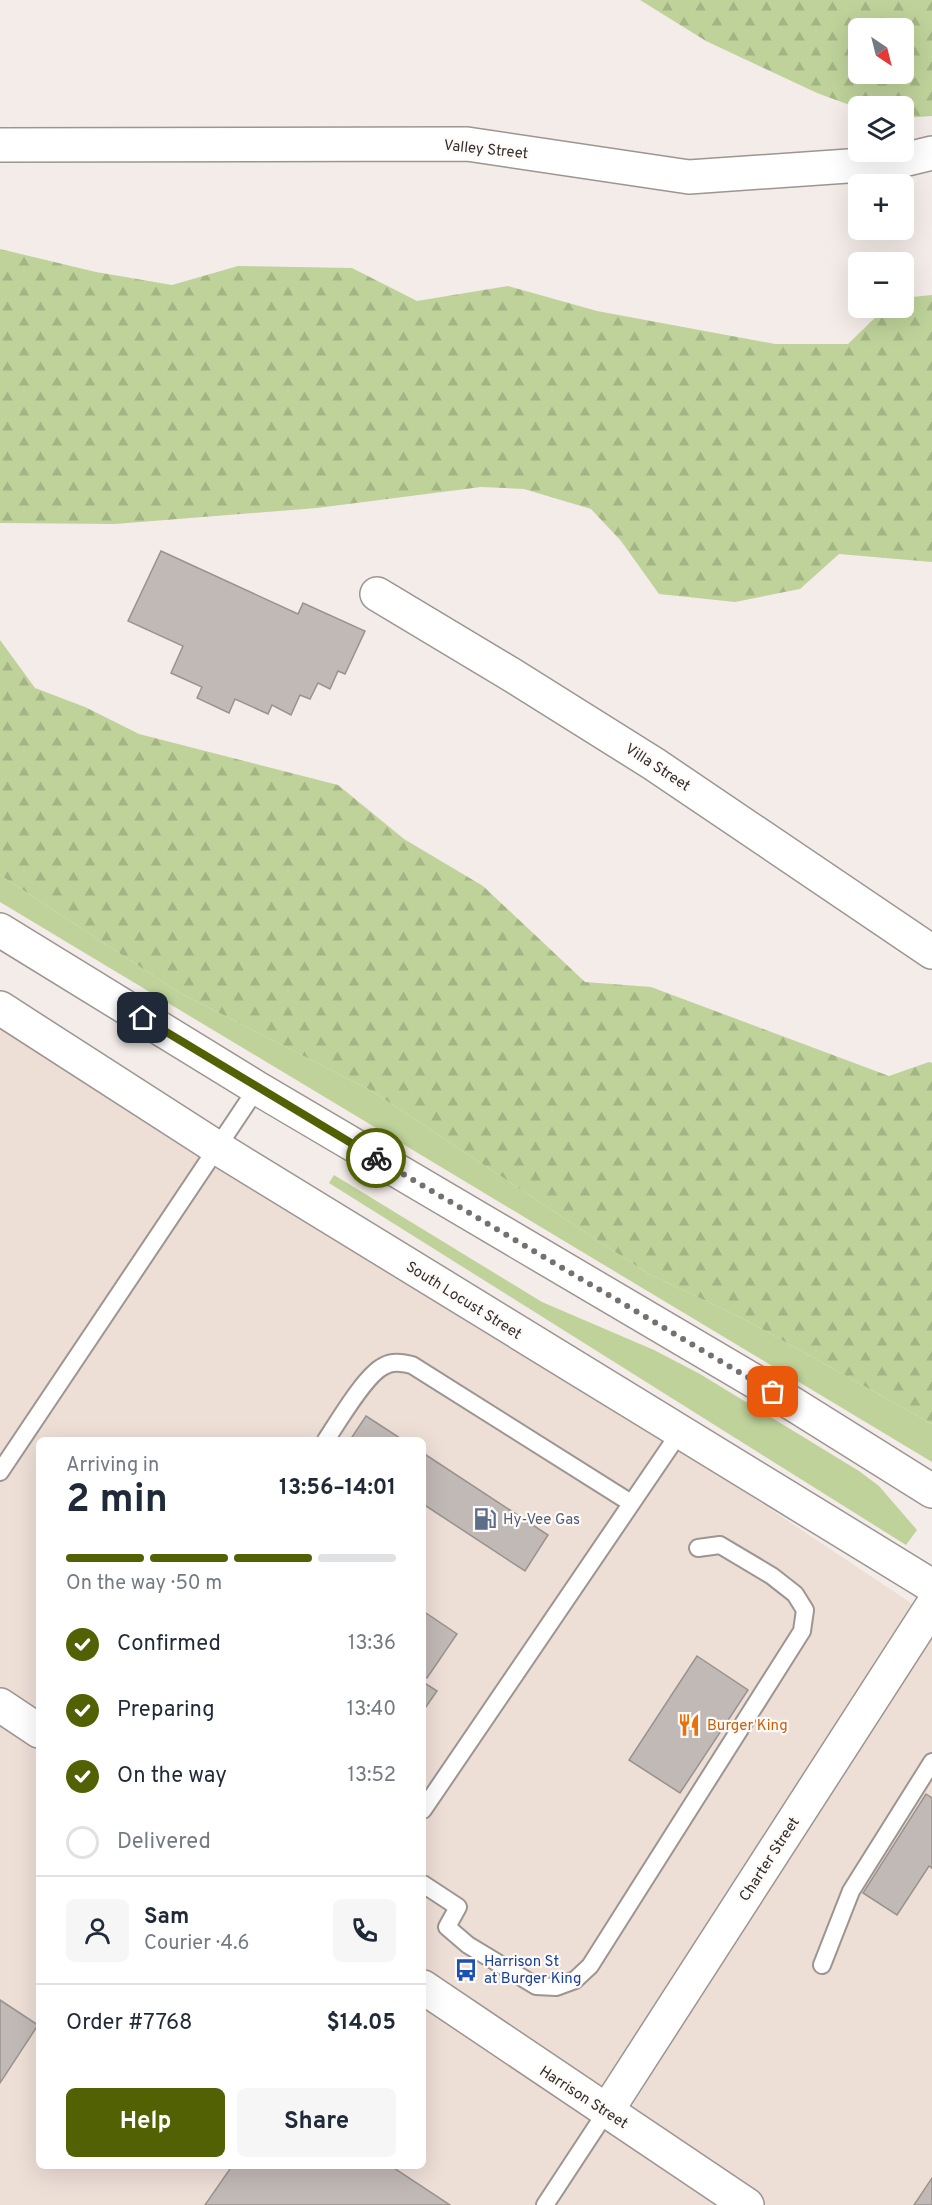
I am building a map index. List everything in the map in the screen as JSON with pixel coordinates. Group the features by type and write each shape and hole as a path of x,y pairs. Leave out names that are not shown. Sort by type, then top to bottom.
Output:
{"main road":[{"name":"Valley Street","path":"0,145 467,144 689,177 891,163 932,153"},
{"name":"Villa Street","path":"377,594 654,764 932,952"},
{"path":"0,930 256,1088 793,1404 932,1491"},
{"name":"South Locust Street","path":"0,1008 216,1147 932,1586"},
{"name":"Charter Street","path":"606,2112 932,1606"},
{"path":"0,1705 36,1729"},
{"name":"Harrison Street","path":"426,1989 747,2205"}],"lane":[{"path":"0,1472 256,1088"},
{"path":"328,1437 373,1373 385,1365 399,1362 412,1365 631,1503"},
{"path":"426,1806 680,1432"},
{"path":"426,1886 458,1907 447,1927 468,1945 536,1986 556,1987 575,1980 590,1966 802,1631 805,1610 795,1594 772,1576 720,1545 698,1548"},
{"path":"822,1965 851,1891 932,1762"},
{"path":"545,2205 606,2112"}],"shaded area":[{"path":"0,1028 725,1479 908,1601 932,1620 932,2205 0,2205"}],"green space":[{"path":"640,0 932,0 932,116 914,117 914,96 848,96 848,104 817,93 706,41"},
{"path":"0,249 96,272 172,285 238,266 352,268 417,301 508,286 597,311 775,344 848,344 875,318 914,318 914,297 932,295 932,562 839,554 800,589 735,602 659,594 621,541 591,509 524,489 481,487 317,508 115,524 0,523"},
{"path":"0,640 35,688 85,707 139,734 338,785 404,839 483,886 585,982 651,987 889,1076 929,1062 932,1063 932,1424 744,1319 647,1273 372,1091 180,993 0,875"},
{"path":"0,875 180,993 372,1091 647,1273 744,1319 932,1424 932,1462 0,902"},
{"path":"334,1175 542,1302 654,1350 700,1374 859,1471 879,1486 917,1530 906,1545 329,1183"}],"building":[{"path":"161,551 298,614 303,603 365,631 345,674 338,671 330,689 318,683 310,699 300,695 291,715 272,705 268,714 235,699 229,713 197,698 202,687 171,673 183,646 128,621"},
{"path":"366,1416 398,1437 352,1437"},
{"name":"Hy-Vee Gas","path":"426,1455 548,1535 525,1571 426,1506"},
{"path":"426,1613 457,1634 426,1677"},
{"name":"Burger King","path":"697,1656 748,1690 680,1793 629,1760"},
{"path":"426,1684 437,1691 426,1707"},
{"path":"926,1794 932,1798 932,1868 929,1866 897,1915 863,1893"},
{"path":"0,2000 36,2024 36,2028 0,2083"},
{"path":"230,2169 396,2169 450,2205 205,2205"},
{"path":"932,2178 932,2205 914,2205"}],"way so far":[{"path":"376,1158 773,1392"}],"place":[{"name":"Hy-Vee Gas","path":"485,1519"},
{"name":"Burger King","path":"689,1725"},
{"name":"Harrison St at Burger King","path":"466,1970"}],"route":[{"path":"143,1018 256,1088 376,1158"}]}
